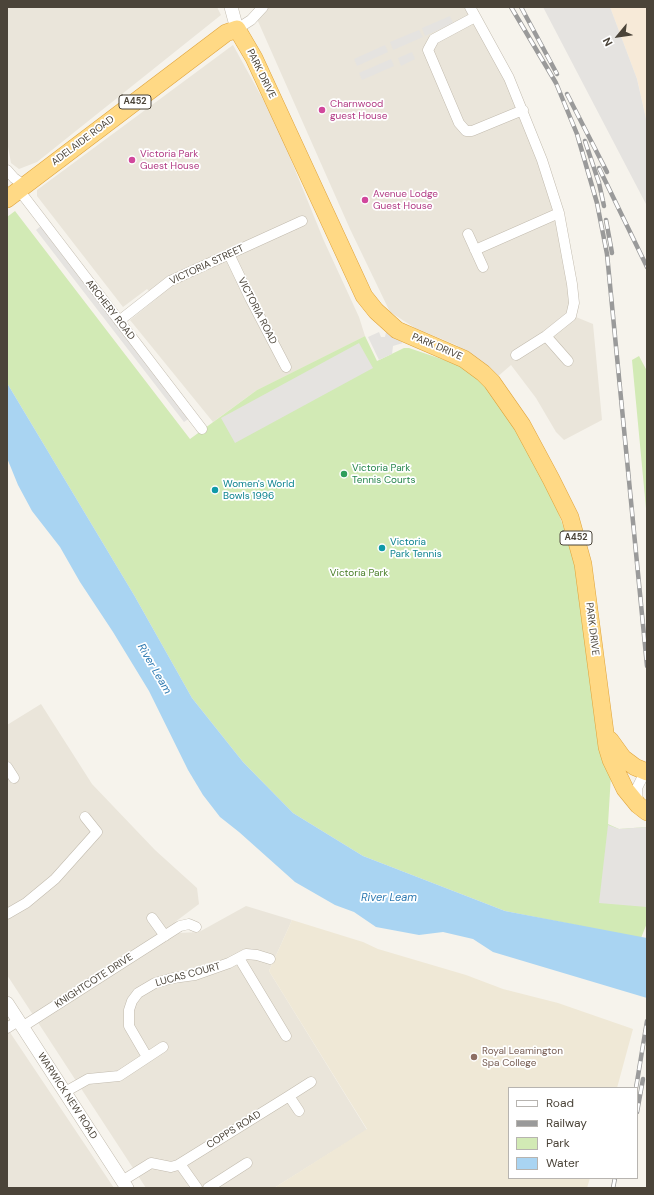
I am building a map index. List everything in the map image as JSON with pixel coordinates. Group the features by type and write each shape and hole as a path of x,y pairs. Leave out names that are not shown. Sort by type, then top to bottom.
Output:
{"highway":[{"name":"ADELAIDE ROAD","path":"17,192 226,33 237,29"},
{"name":"PARK DRIVE","path":"237,29 248,45 274,99 364,296 376,312 397,330 464,359 483,372 492,382 522,425 552,479 570,517 583,564 603,727 611,760 625,789 643,808"},
{"name":"PARK DRIVE","path":"603,727 623,758 635,767 647,773"}],"street":[{"path":"231,7 237,29 251,20 263,7"},
{"path":"470,7 509,78 542,160 559,213 574,303 571,316 546,336 516,355"},
{"path":"476,17 434,39 428,50 459,123 466,131 472,132 523,110"},
{"name":"ARCHERY ROAD","path":"9,172 17,192 202,429"},
{"path":"475,250 559,213"},
{"name":"VICTORIA STREET","path":"119,321 170,282 302,221"},
{"path":"468,234 482,267"},
{"name":"VICTORIA ROAD","path":"230,254 250,298 286,367"},
{"path":"546,336 568,361"},
{"path":"7,767 14,778"},
{"name":"PARK DRIVE","path":"643,808 636,797 637,788 640,780 647,773"},
{"path":"7,914 26,903 55,879 98,832 85,817"},
{"path":"152,918 165,936"},
{"name":"KNIGHTCOTE DRIVE","path":"7,1028 20,1024 185,924 196,927"},
{"name":"LUCAS COURT","path":"147,1057 129,1026 129,1010 134,997 148,986 155,983 173,978 196,975 229,963 246,954 252,954 270,959"},
{"path":"239,958 286,1036"},
{"name":"WARWICK NEW ROAD","path":"7,1003 125,1184"},
{"path":"65,1092 88,1079 119,1076 163,1047"},
{"name":"COPPS ROAD","path":"180,1164 311,1082"},
{"path":"289,1096 299,1111"},
{"path":"125,1184 151,1163 171,1166 180,1164 197,1188"},
{"path":"208,1188 247,1163"}],"shaded area":[{"path":"7,7 217,7 221,15 37,162 19,169 11,163 7,141"},
{"path":"263,7 470,7 495,52 559,213 571,315 593,324 602,420 564,440 556,432 536,398 511,365 496,378 478,360 456,345 415,328 390,312 350,229 257,19"},
{"path":"543,7 610,7 637,79 647,123 647,206"},
{"path":"610,7 647,7 647,123 637,79"},
{"path":"450,16 453,23 425,36 422,28"},
{"path":"419,30 423,37 393,50 390,42"},
{"path":"233,45 276,123 324,241 359,317 365,336 257,390 213,422 130,320 156,299 147,289 123,307 37,196 37,190"},
{"path":"385,45 388,52 357,66 354,59"},
{"path":"412,52 415,59 401,66 398,58"},
{"path":"391,59 394,66 362,80 359,73"},
{"path":"42,225 190,418 184,422 36,230"},
{"path":"379,332 381,337 385,337 386,332 403,343 393,346 392,354 379,360 368,337"},
{"path":"359,343 373,368 235,443 221,418"},
{"path":"41,704 92,784 155,850 197,888 199,904 175,922 179,933 199,932 246,906 292,920 269,971 367,1130 274,1188 146,1188 7,975 7,725"},
{"path":"608,825 619,829 647,827 647,907 599,903"},
{"name":"Royal Leamington Spa College","path":"292,920 363,942 378,949 466,975 503,989 558,1003 633,1029 617,1087 508,1087 508,1179 590,1179 587,1188 274,1188 367,1129 269,971"},
{"path":"7,1028 114,1188 7,1188"}],"green space":[{"name":"Victoria Park","path":"15,211 190,439 257,390 365,336 377,361 404,348 409,348 459,365 480,381 490,391 516,430 553,498 571,548 611,775 608,824 619,829 647,827 647,923 641,938 505,911 363,856 293,813 243,762 192,698 134,595 7,383 7,217"},
{"path":"639,356 647,371 647,519 632,360"}],"water":[{"name":"River Leam","path":"7,383 134,595 192,698 243,762 293,813 363,856 505,911 647,938 647,998 493,952 473,939 443,932 419,935 376,927 354,912 335,905 295,882 220,817 203,795 188,770 149,691 80,582 60,547 32,511 18,485 7,458"}],"railway":[{"path":"511,7 556,83 577,134 597,203 607,254 647,666"},
{"path":"521,7 557,74"},
{"path":"567,94 607,172"},
{"path":"585,141 599,183 604,206"},
{"path":"599,168 647,267"},
{"path":"606,220 612,253"},
{"path":"636,1087 647,1021"},
{"path":"638,1106 643,1079"},
{"path":"613,1188 615,1179"}],"place":[{"name":"Charnwood guest House","path":"322,110"},
{"name":"Victoria Park Guest House","path":"132,160"},
{"name":"Avenue Lodge Guest House","path":"365,200"},
{"name":"Victoria Park Tennis Courts","path":"344,474"},
{"name":"Women's World Bowls 1996","path":"215,490"},
{"name":"Victoria Park Tennis","path":"382,548"},
{"name":"Royal Leamington Spa College","path":"474,1057"}]}
